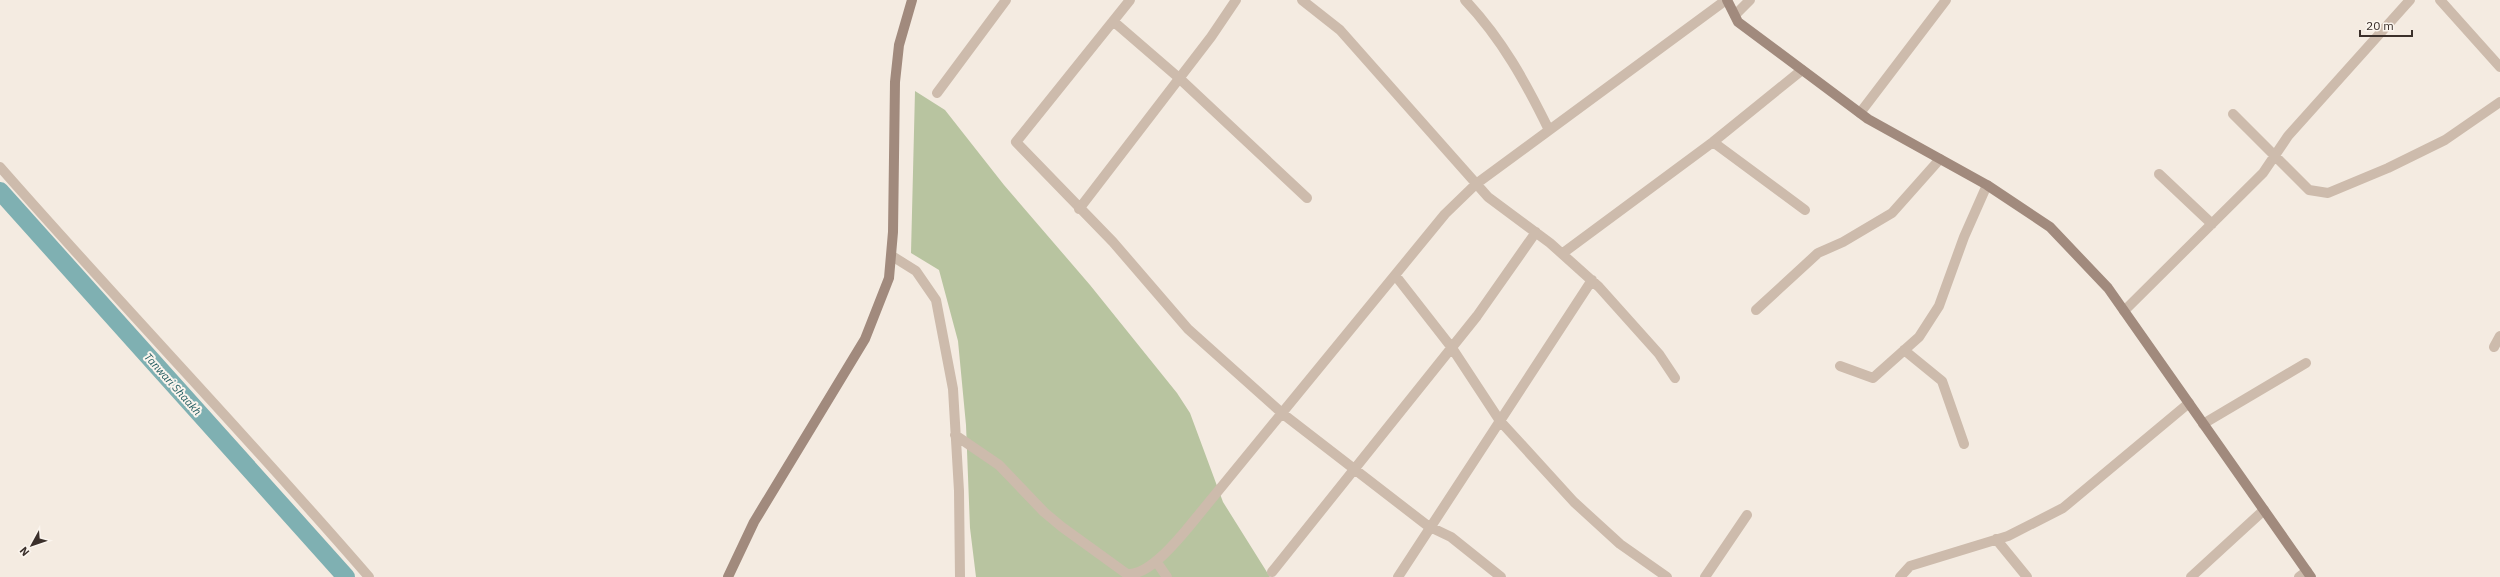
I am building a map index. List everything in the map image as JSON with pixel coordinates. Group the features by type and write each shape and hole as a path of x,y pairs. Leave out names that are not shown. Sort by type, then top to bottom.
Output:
{"main road":[{"path":"728,577 754,522 865,339 888,278 892,256 895,82 898,45 912,0"},
{"path":"1726,0 1738,22 1860,113 1987,185 2050,227 2108,288 2264,510 2306,575"}],"street":[{"path":"937,93 1006,0"},
{"path":"1130,0 1016,142 1113,242 1188,329 1282,414 1431,527 1451,537 1501,577"},
{"path":"1080,209 1180,78 1236,0"},
{"path":"1302,0 1340,30 1390,84 1424,127 1488,197 1536,232 1592,280 1659,354 1675,378"},
{"path":"1465,0 1486,22 1520,71 1549,130"},
{"path":"955,435 999,465 1056,522 1127,574 1134,574 1166,554 1188,529 1445,214 1476,184 1726,0"},
{"path":"1735,15 1750,0"},
{"path":"1860,113 1946,0"},
{"path":"2124,311 2263,173 2288,136 2410,0"},
{"path":"2440,0 2500,67"},
{"path":"1113,21 1180,78 1307,198"},
{"path":"1562,253 1712,142 1802,70"},
{"path":"2233,114 2309,190 2328,193 2388,168 2445,140 2500,102"},
{"path":"1712,142 1805,210"},
{"path":"1756,310 1818,253 1843,242 1892,213 1940,159"},
{"path":"0,167 73,250 284,479 369,577"},
{"path":"2159,174 2212,224"},
{"path":"1840,366 1873,378 1920,337 1939,306 1964,237 1987,185"},
{"path":"1272,572 1477,316 1536,232"},
{"path":"892,256 916,271 936,300 953,390 959,492 960,577"},
{"path":"1395,275 1452,348 1500,421 1574,502 1620,544 1667,577"},
{"path":"1398,577 1592,280"},
{"path":"2494,347 2500,336"},
{"path":"1904,350 1942,381 1964,444"},
{"path":"2204,424 2306,363"},
{"path":"1900,577 1910,566 2008,536 2063,508 2189,403"},
{"path":"2191,577 2264,510"},
{"path":"1705,577 1747,516"},
{"path":"1996,539 2027,577"},
{"path":"1156,560 1167,577"}],"green space":[{"path":"915,91 945,110 1004,185 1090,285 1177,393 1190,413 1223,502 1270,577 976,577 970,528 966,425 958,341 939,270 911,253"}],"waterway":[{"name":"Tanwari Shaakh","path":"0,191 346,577"}]}
